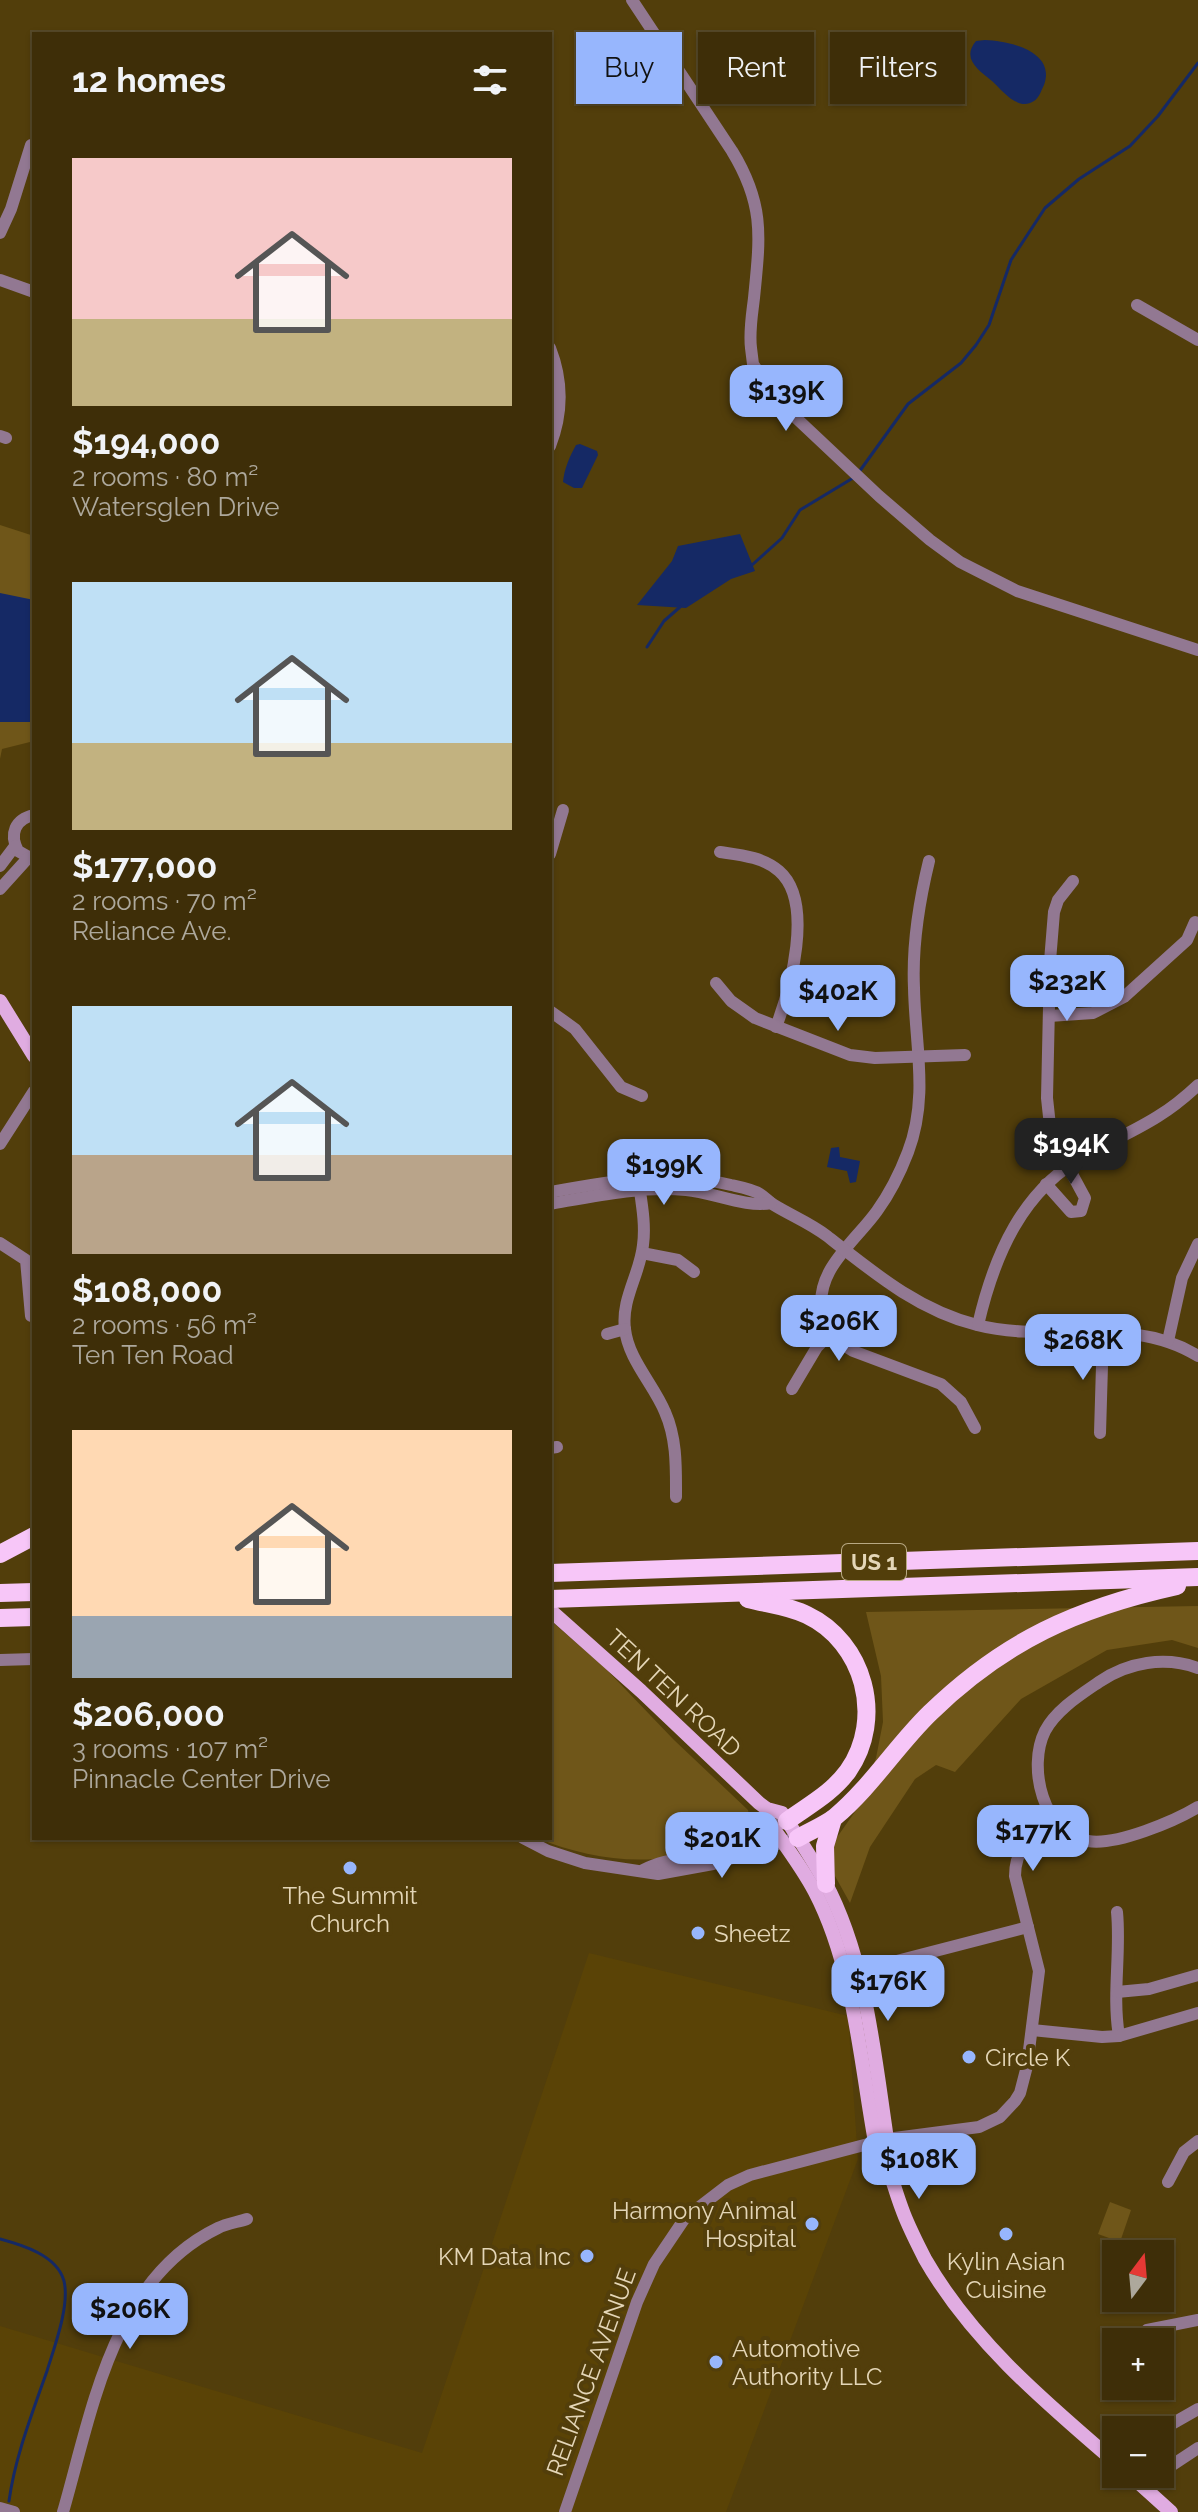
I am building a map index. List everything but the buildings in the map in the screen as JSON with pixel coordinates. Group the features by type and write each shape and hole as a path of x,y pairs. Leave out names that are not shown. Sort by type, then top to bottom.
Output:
{"highway":[{"path":"0,1554 32,1537"},
{"name":"US 1","path":"552,1573 1198,1551"},
{"path":"790,1840 833,1819 929,1714 965,1681 1021,1642 1087,1610 1198,1579"},
{"name":"US 1","path":"552,1599 1198,1579"},
{"path":"0,1593 32,1592"},
{"path":"722,1593 786,1607 824,1625 854,1658 863,1680 867,1717 863,1743 856,1758 847,1773 827,1794 780,1824"},
{"path":"0,1618 32,1617"},
{"path":"826,1884 825,1846 833,1819"}],"main road":[{"path":"0,1001 32,1053"},
{"name":"TEN TEN ROAD","path":"552,1612 767,1809 782,1813 780,1824 816,1892 839,1958 885,2156 903,2211 925,2258 955,2306 1015,2374 1102,2451"},
{"name":"TEN TEN ROAD","path":"790,1840 826,1884 858,1971 881,2140"},
{"path":"1151,2488 1171,2512"}],"street":[{"path":"632,0 732,151 754,194 759,250 751,348 753,364 777,400 930,540 982,576 1017,591 1198,650"},
{"path":"0,233 11,209 31,145"},
{"path":"0,280 32,291"},
{"path":"1137,305 1198,340"},
{"path":"552,354 559,376 560,404 552,440"},
{"path":"552,847 563,810"},
{"path":"0,889 31,859 15,846 13,839 21,820 32,816"},
{"path":"0,866 15,846"},
{"path":"720,852 762,861 782,873 794,896 796,936 791,984 776,1027"},
{"path":"929,861 917,921 914,958 920,1057 919,1108 906,1156 886,1199 830,1269 821,1293 830,1334 853,1351 941,1384 961,1402 975,1428"},
{"path":"782,873 793,863"},
{"path":"1046,1184 1071,1212 1081,1211 1085,1198 1057,1150 1047,1115 1054,912 1058,900 1073,881"},
{"path":"1049,1016 1093,1013 1124,997 1187,940 1195,922"},
{"path":"716,983 744,1011 776,1027 850,1055 875,1058 965,1055"},
{"path":"552,1012 575,1029 621,1087 642,1096"},
{"path":"978,1325 1004,1243 1032,1199 1068,1165 1155,1120 1198,1085"},
{"path":"0,1144 32,1094"},
{"path":"552,1192 705,1179 762,1194 914,1300 978,1325 1004,1329 1135,1334 1168,1341 1198,1356"},
{"path":"552,1204 639,1184"},
{"path":"639,1184 644,1219 642,1253 629,1291 625,1329 630,1349 665,1410 673,1435 676,1497"},
{"path":"0,1243 26,1260 31,1316"},
{"path":"1168,1341 1179,1289 1198,1244"},
{"path":"642,1253 678,1260 694,1272"},
{"path":"607,1334 625,1329"},
{"path":"1100,1433 1103,1332"},
{"path":"792,1389 817,1347 830,1334"},
{"path":"0,1660 32,1659"},
{"path":"1198,1668 1170,1661 1124,1668 1081,1695 1052,1720 1041,1741 1036,1760 1039,1780 1054,1820 1073,1837 1090,1842 1167,1824 1198,1807"},
{"name":"RELIANCE AVENUE","path":"565,2512 637,2302 654,2264 679,2224 716,2193 750,2175 881,2140 988,2124 1000,2117 1020,2093 1039,1971 1015,1876 1017,1857 1034,1834 1054,1820"},
{"path":"643,1870 654,1864 741,1843 780,1824"},
{"path":"527,1840 548,1851 585,1863 658,1874 713,1864 790,1840"},
{"path":"1117,1912 1115,2001 1119,2036"},
{"path":"858,1971 1028,1927"},
{"path":"1117,1992 1149,1989 1198,1975"},
{"path":"1032,2030 1119,2036 1198,2013"},
{"path":"1168,2182 1184,2152 1198,2141"},
{"path":"63,2512 111,2350 135,2304 153,2280 193,2244 218,2228 247,2219"},
{"path":"1157,2328 1198,2320"},
{"path":"1174,2423 1196,2413"},
{"path":"1174,2462 1198,2448"},
{"path":"0,2508 14,2512"}],"shaded area":[{"path":"0,525 32,535 32,742 2,749 0,759"},
{"path":"1198,1606 1198,1648 1172,1640 1107,1650 1021,1699 955,1772 936,1765 915,1779 870,1847 850,1903 835,1876 833,1843 859,1806 876,1758 883,1722 881,1676 866,1612"},
{"path":"552,1622 604,1667 674,1740 748,1810 751,1823 743,1837 736,1841 665,1858 625,1859 565,1848 543,1840 552,1840"},
{"path":"589,1953 848,2016 858,2159 726,2512 0,2512 0,2326 422,2453"},
{"path":"1110,2202 1131,2210 1121,2240 1098,2234"}],"water":[{"path":"985,40 1029,50 1044,64 1044,85 1036,100 1028,104 1016,102 977,68 970,53 976,41"},
{"path":"576,445 597,451 598,455 582,488 574,488 563,482 566,467"},
{"path":"740,534 755,571 731,579 686,608 637,605 672,561 678,546"},
{"path":"0,593 32,600 32,719 31,722 0,722"},
{"path":"839,1147 840,1157 860,1161 856,1182 850,1183 847,1171 827,1167 831,1148"}],"waterway":[{"path":"859,472 908,404 961,363 976,345 989,325 1011,260 1045,208 1079,179 1130,146 1158,116 1198,63"},
{"path":"752,565 782,538 800,510 853,478"},
{"path":"647,647 664,621 680,607"},
{"path":"0,2239 28,2248 54,2264 64,2281 65,2291 60,2327 20,2452 9,2501"}],"place":[{"name":"The Summit Church","path":"350,1868"},
{"name":"Sheetz","path":"698,1933"},
{"name":"Circle K","path":"969,2057"},
{"name":"Harmony Animal Hospital","path":"812,2224"},
{"name":"Kylin Asian Cuisine","path":"1006,2234"},
{"name":"KM Data Inc","path":"587,2256"},
{"name":"Automotive Authority LLC","path":"716,2362"}]}
